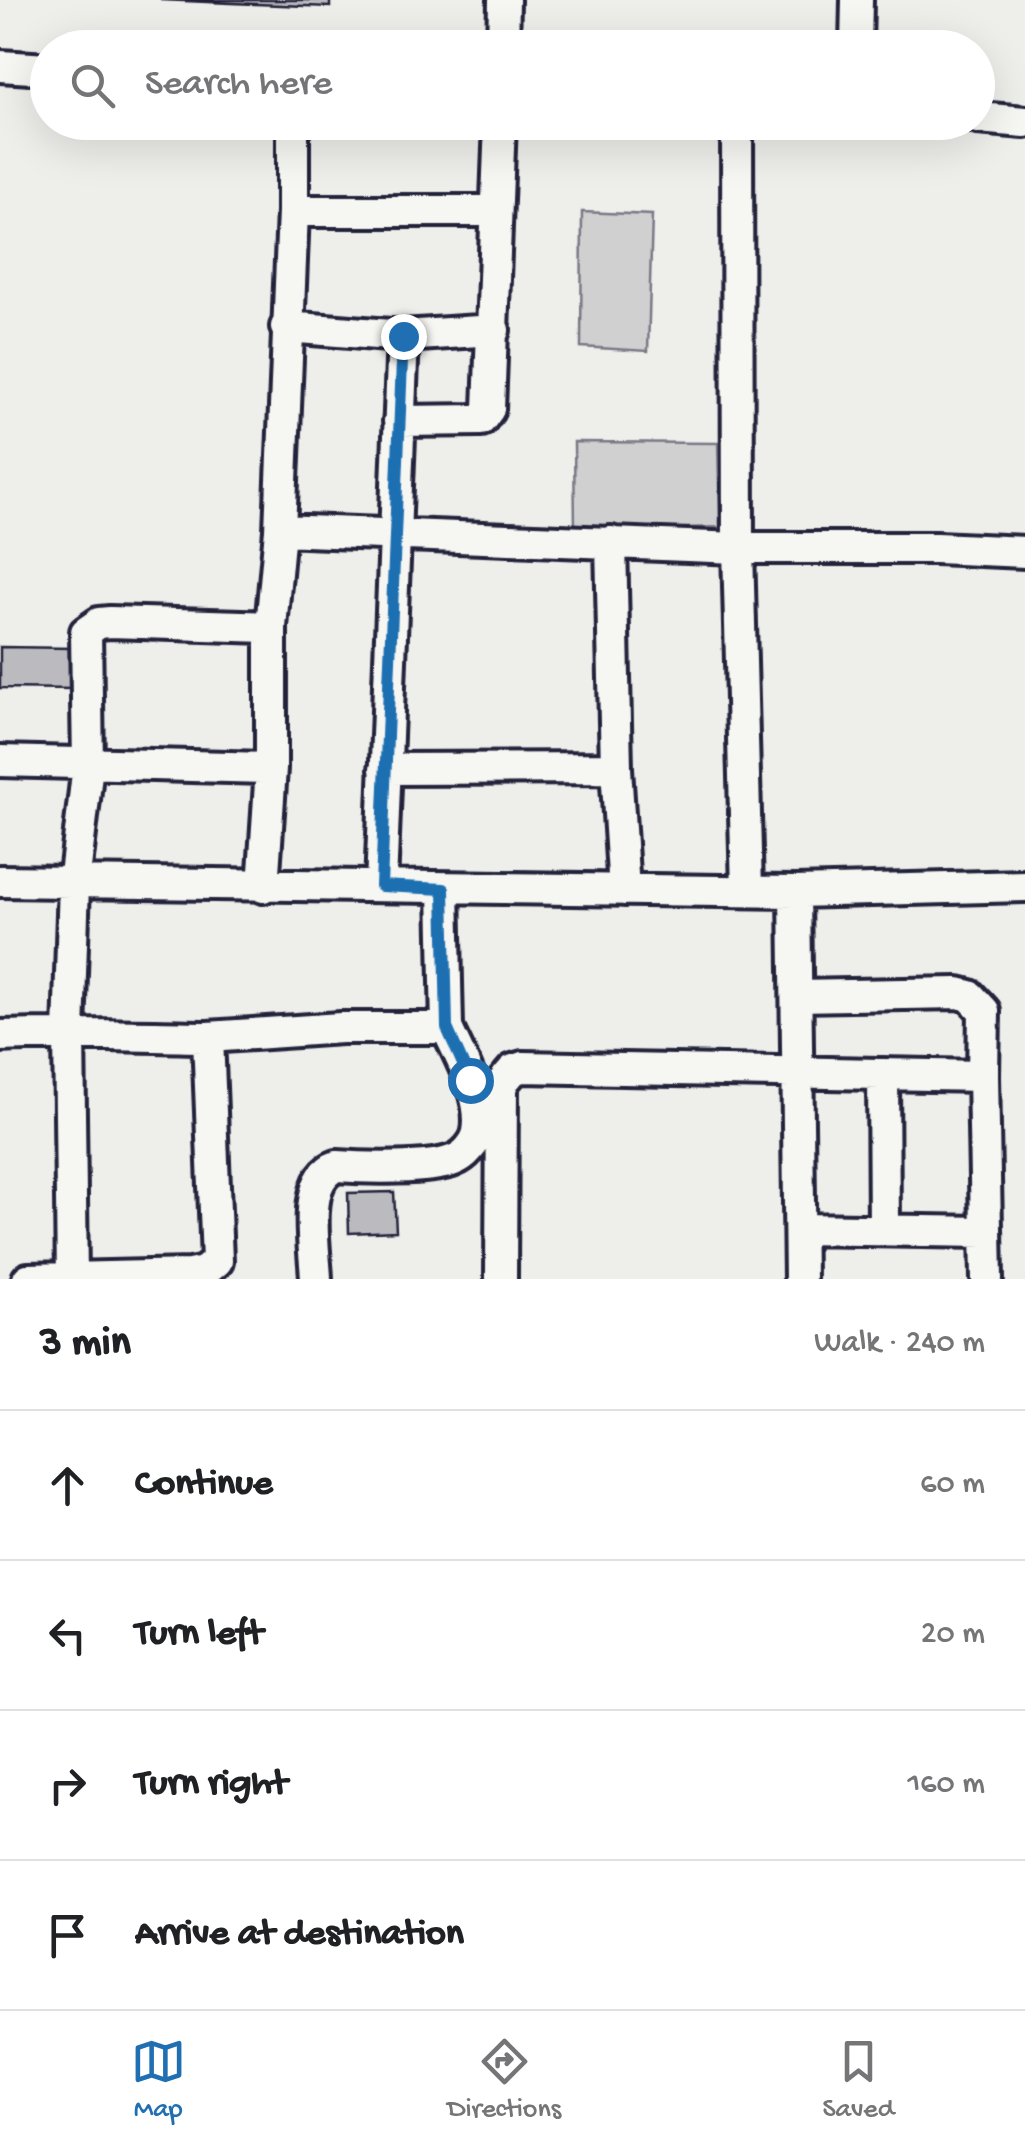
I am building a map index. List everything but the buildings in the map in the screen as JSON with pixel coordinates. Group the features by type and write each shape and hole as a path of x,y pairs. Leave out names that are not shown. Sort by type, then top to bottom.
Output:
{"street":[{"path":"503,30 504,0"},
{"path":"856,30 857,0"},
{"path":"0,66 30,68"},
{"path":"995,119 1025,122"},
{"path":"263,887 271,768 271,626 280,530 293,140"},
{"path":"399,421 480,420 486,415 494,330 499,140"},
{"path":"737,140 738,548 746,890"},
{"path":"293,211 496,211"},
{"path":"286,327 403,336 494,330"},
{"path":"381,886 403,336"},
{"path":"280,530 738,548 1025,552"},
{"path":"611,542 616,768 624,890"},
{"path":"72,1278 69,1033 74,884 88,766 86,632 90,627 110,622 271,626"},
{"path":"0,761 271,768"},
{"path":"385,769 616,768"},
{"path":"0,881 795,892 1025,886"},
{"path":"316,1279 314,1193 322,1174 337,1166 439,1164 456,1160 469,1150 478,1134 470,1080 447,1028 444,889"},
{"path":"795,892 800,1279"},
{"path":"796,996 958,993 970,996 984,1011 987,1279"},
{"path":"0,1036 69,1033 131,1038 340,1028 447,1028"},
{"path":"28,1279 190,1275 204,1272 217,1261 208,1036"},
{"path":"502,1279 502,1083 513,1070 984,1076"},
{"path":"883,1074 884,1230"},
{"path":"800,1229 985,1232"}],"shaded area":[{"path":"582,212 652,215 648,351 581,347"},
{"path":"574,442 718,443 720,527 575,531"}],"route":[{"path":"403,336 381,886 444,889 447,1028 470,1080"}]}
